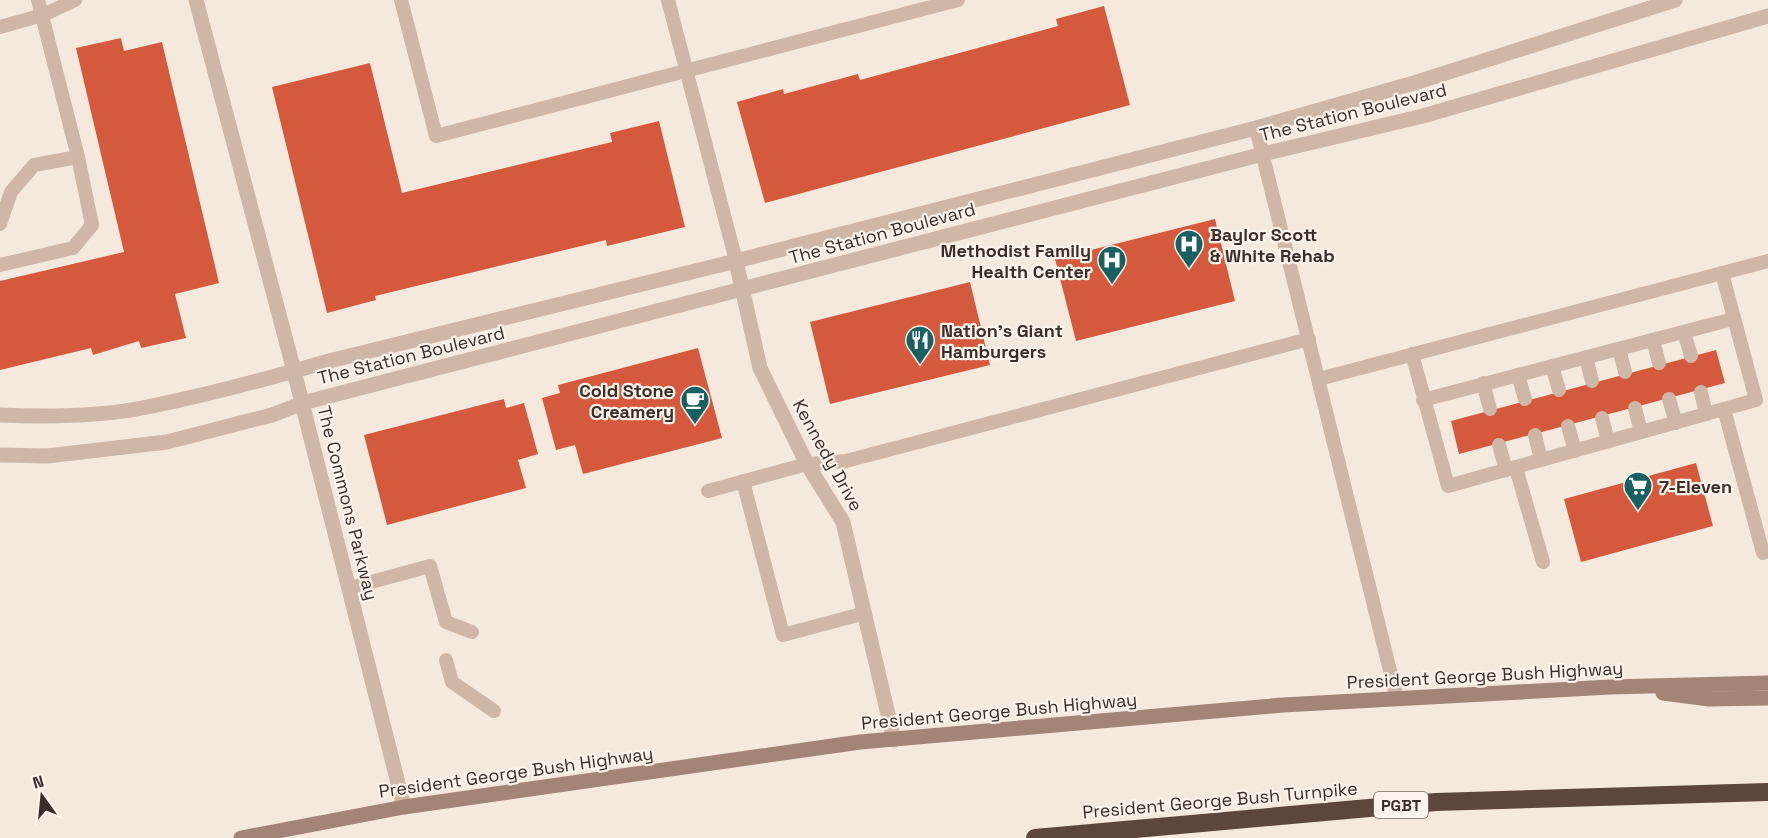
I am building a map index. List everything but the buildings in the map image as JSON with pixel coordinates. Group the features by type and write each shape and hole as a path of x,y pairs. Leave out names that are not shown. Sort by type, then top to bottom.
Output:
{"highway":[{"name":"President George Bush Turnpike","path":"1035,838 1436,802 1768,792"}],"main road":[{"name":"President George Bush Highway","path":"241,838 404,807 849,744 1283,705 1610,687 1768,683"},
{"path":"1610,687 1709,699 1768,698"}],"street":[{"name":"The Commons Parkway","path":"196,0 303,403 404,807"},
{"name":"The Station Boulevard","path":"0,415 53,417 140,408 294,371 1256,128 1414,83 1675,0"},
{"name":"The Station Boulevard","path":"0,455 47,456 167,442 272,415 303,403 1263,154 1423,116 1768,16"},
{"name":"Kennedy Drive","path":"736,261 760,368 807,464 843,522 894,740"}],"lane":[{"path":"0,265 73,248 92,225 78,157 38,0"},
{"path":"0,27 43,15 75,0"},
{"path":"401,0 436,136 958,0"},
{"path":"668,0 736,261"},
{"path":"1256,128 1397,699"},
{"path":"0,224 11,192 34,165 78,157"},
{"path":"1319,379 1768,261"},
{"path":"1412,354 1448,486 1756,400 1722,273"},
{"path":"1423,400 1734,319"},
{"path":"1684,332 1691,356"},
{"path":"708,491 807,464 846,461 1309,339"},
{"path":"1653,340 1659,363"},
{"path":"1619,349 1625,372"},
{"path":"1586,357 1592,381"},
{"path":"1552,366 1559,390"},
{"path":"1518,375 1525,399"},
{"path":"1483,384 1490,409"},
{"path":"1701,392 1706,414"},
{"path":"1669,399 1676,423"},
{"path":"1635,408 1641,432"},
{"path":"1724,409 1763,553"},
{"path":"1602,418 1608,441"},
{"path":"1568,426 1575,451"},
{"path":"1535,435 1541,460"},
{"path":"1499,445 1511,469 1543,562"},
{"path":"743,481 783,634 865,613"},
{"path":"349,588 430,566 446,622 472,632"},
{"path":"446,660 452,682 494,711"}],"place":[{"name":"Baylor Scott & White Rehab","path":"1189,270"},
{"name":"Methodist Family Health Center","path":"1112,286"},
{"name":"Nation's Giant Hamburgers","path":"920,366"},
{"name":"Cold Stone Creamery","path":"695,426"},
{"name":"7-Eleven","path":"1638,512"}]}
